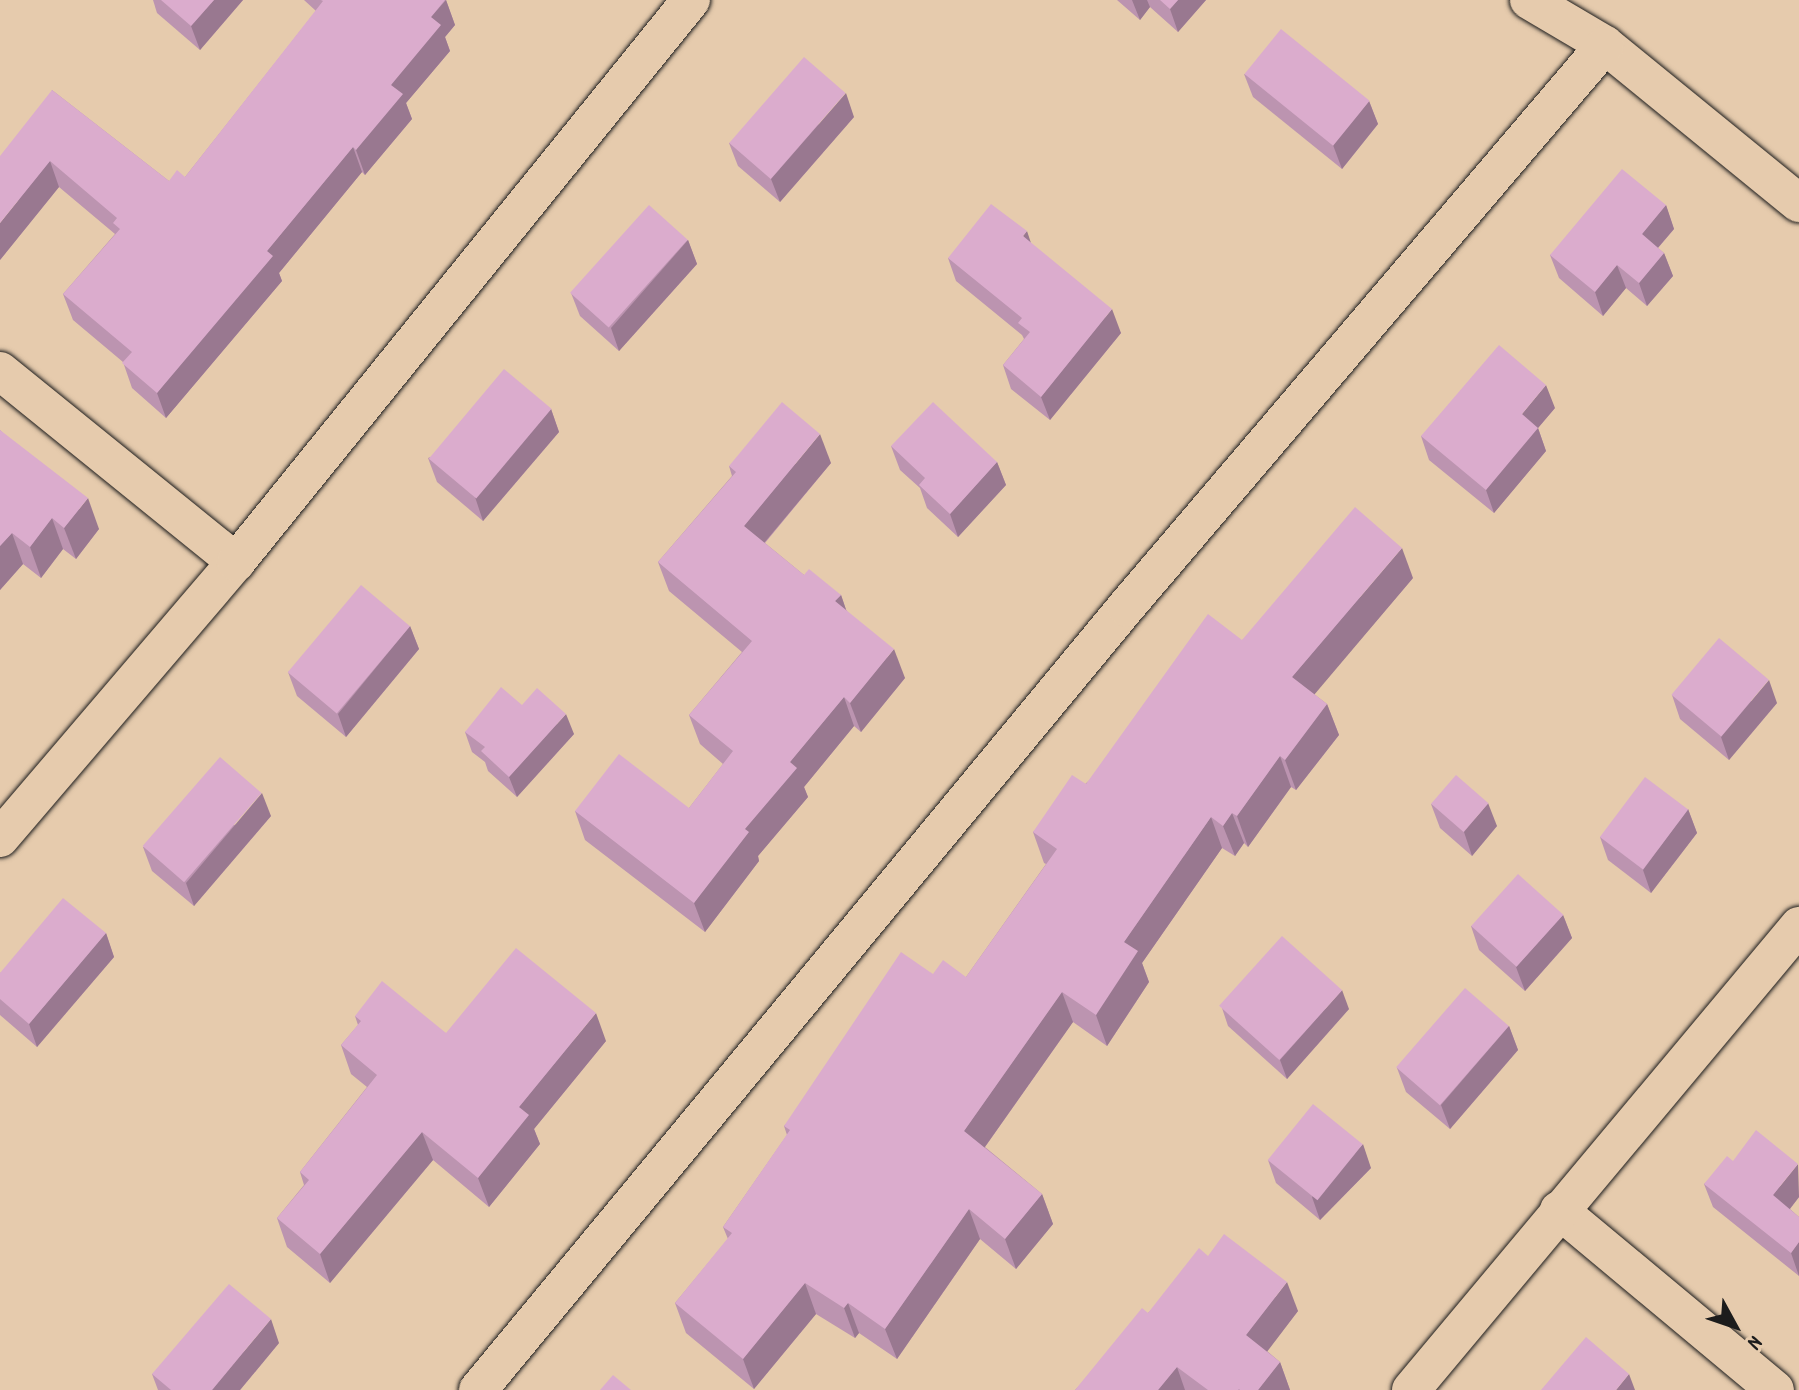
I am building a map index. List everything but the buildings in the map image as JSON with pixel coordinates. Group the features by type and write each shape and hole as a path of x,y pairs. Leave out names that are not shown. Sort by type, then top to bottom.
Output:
{"street":[{"path":"0,838 236,562 691,0"},
{"path":"1529,0 1605,45 1799,203"},
{"path":"478,1390 1126,607 1605,45"},
{"path":"0,371 236,562"},
{"path":"1411,1390 1799,926"},
{"path":"1559,1210 1775,1390"}]}
